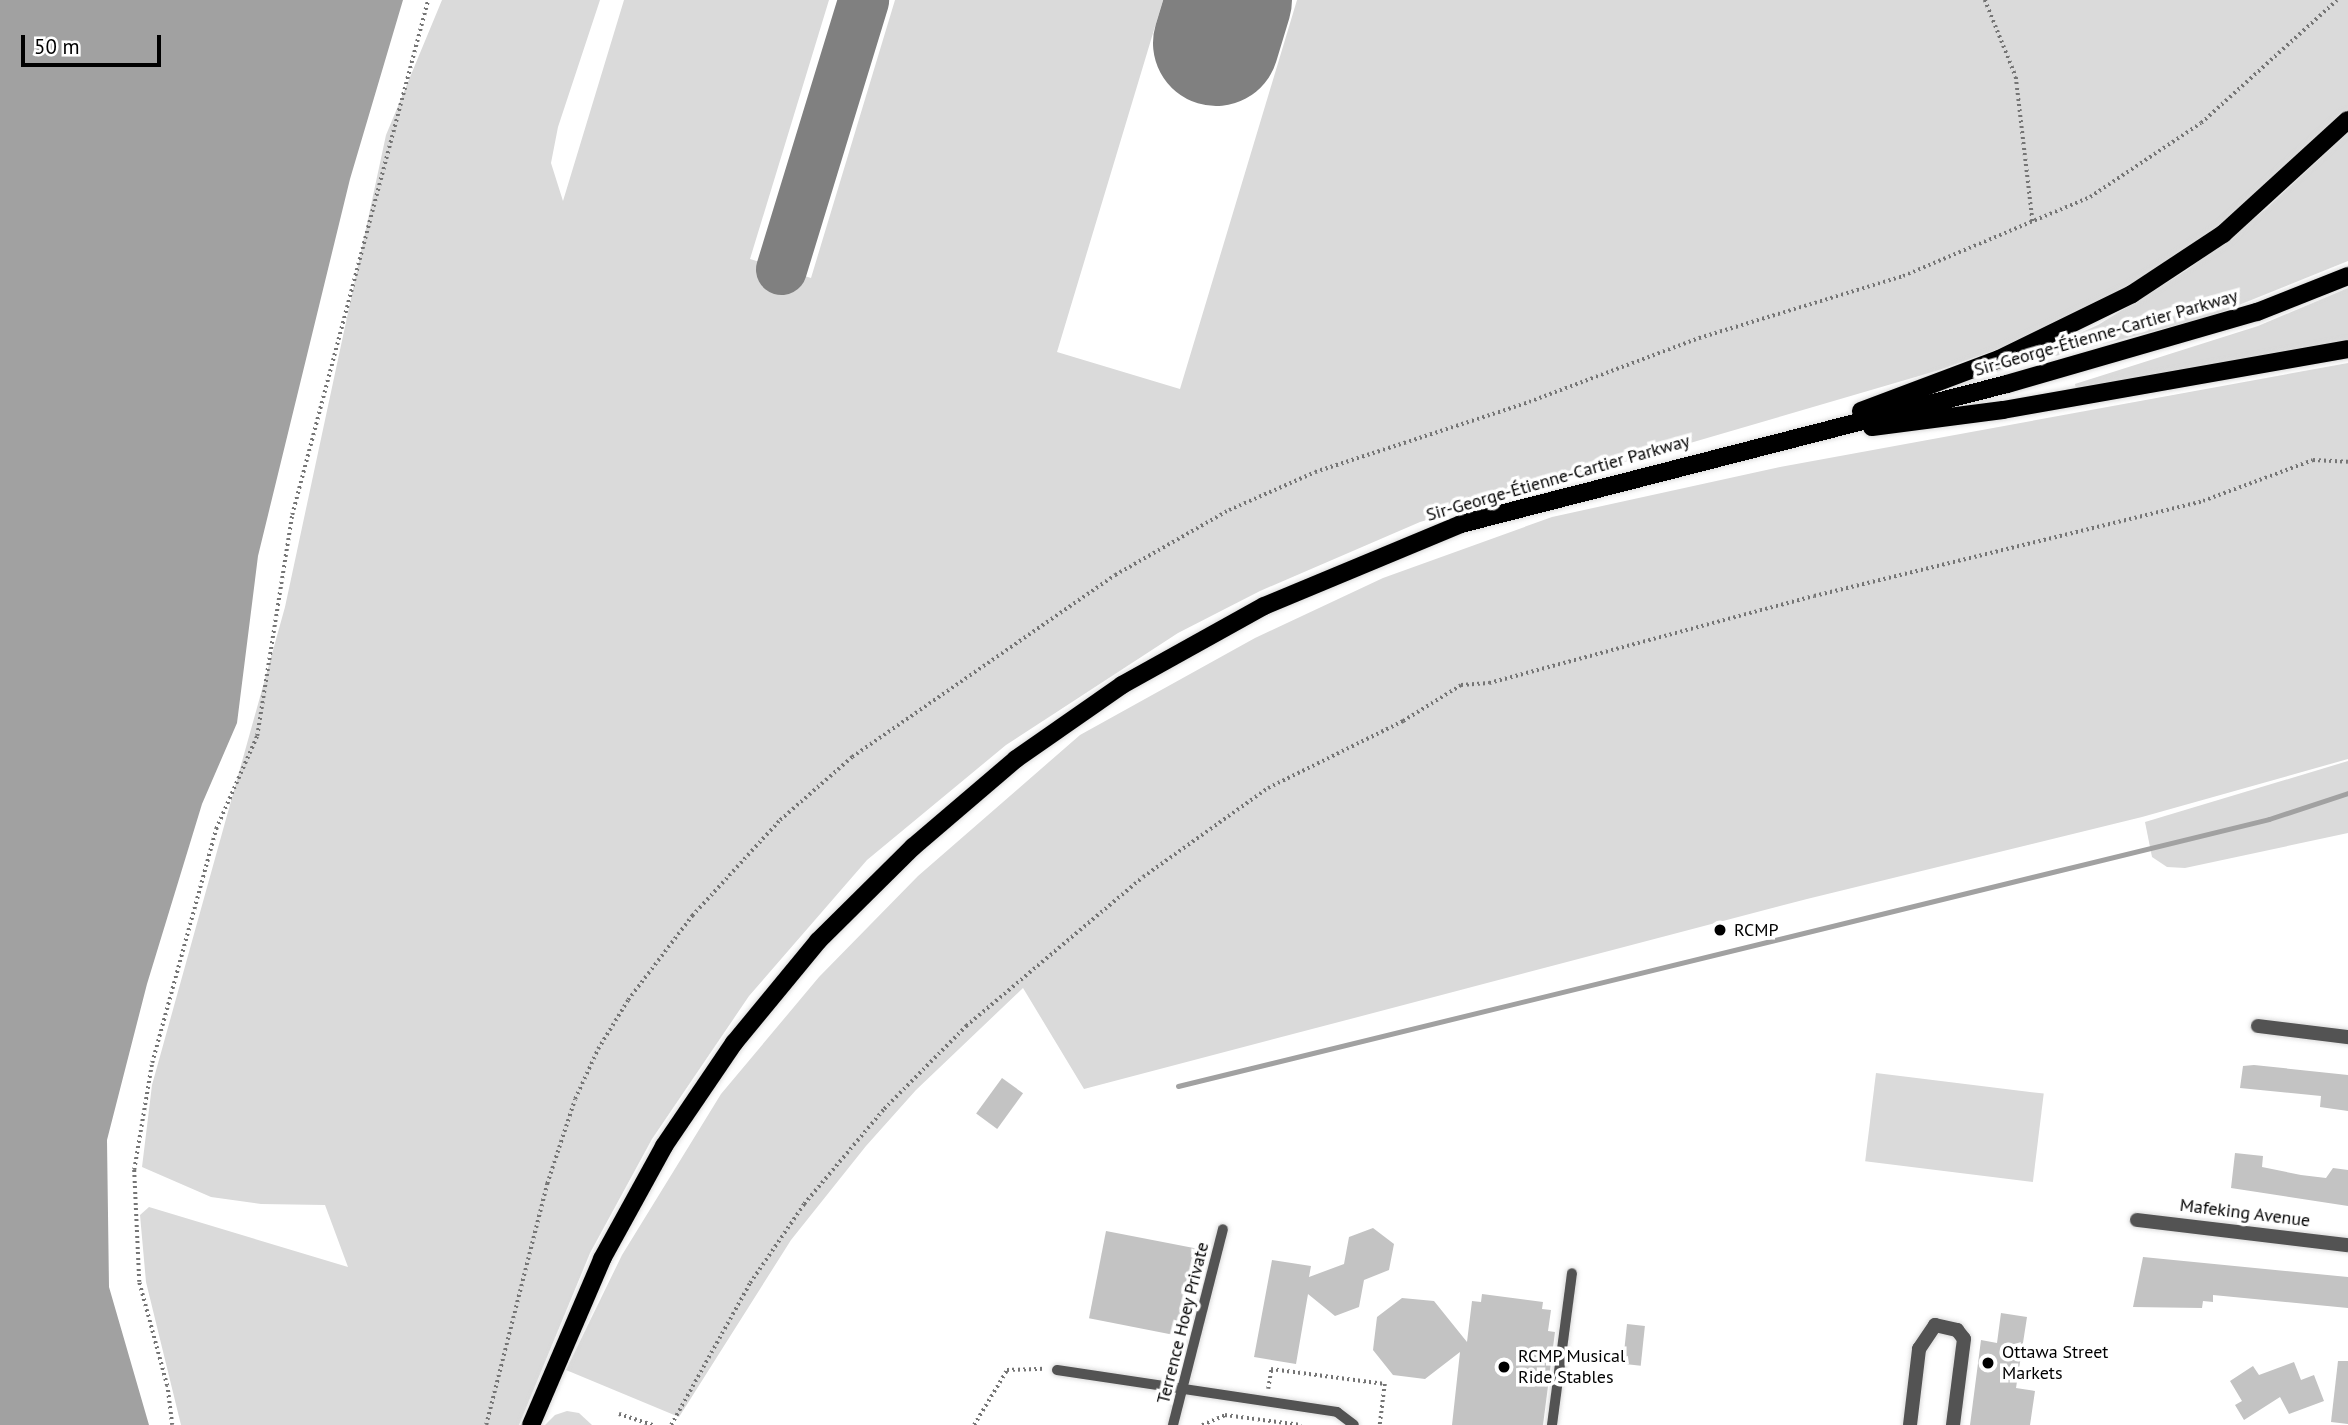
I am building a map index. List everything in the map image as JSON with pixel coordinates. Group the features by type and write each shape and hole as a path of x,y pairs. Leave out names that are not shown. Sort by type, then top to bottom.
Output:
{"main road":[{"path":"1789,439 1999,359 2133,294 2223,234 2348,120"},
{"name":"Sir-George-Étienne-Cartier Parkway","path":"531,1425 602,1259 664,1146 727,1053 852,906 945,817 1016,759 1113,691 1196,642 1347,569 1501,512 2007,384 2257,312 2348,276"},
{"path":"1789,439 2003,410 2348,349"}],"street":[{"path":"2258,1026 2348,1037"},
{"name":"Mafeking Avenue","path":"2137,1220 2348,1245"},
{"path":"1910,1425 1919,1349 1936,1325 1957,1330 1964,1339 1953,1425"}],"lane":[{"name":"Terrence Hoey Private","path":"1173,1425 1223,1229"},
{"path":"1552,1425 1572,1273"},
{"path":"1056,1370 1337,1412 1354,1425"}],"path":[{"path":"172,1425 167,1386 139,1282 134,1170 152,1063 216,829 257,736 292,516 428,0"},
{"path":"1985,0 2016,77 2034,223"},
{"path":"671,1425 750,1283 804,1204 884,1108 966,1026 1143,877 1268,788 1404,721 1461,685 1489,683 1827,592 2203,501 2314,460 2348,462"},
{"path":"1266,1402 1271,1369 1385,1384 1380,1425"},
{"path":"974,1425 1007,1370 1056,1370"},
{"path":"486,1425 502,1375"},
{"path":"619,1414 653,1425"},
{"path":"1202,1425 1225,1415 1301,1425"}],"shaded area":[{"path":"0,0 403,0 350,179 258,556 237,723 202,804 147,984 107,1140 109,1287 149,1425 0,1425"},
{"path":"442,0 600,0 558,127 551,163 563,201 624,0 829,0 750,259 811,278 895,0 1163,0 1057,352 1180,389 1297,0 2348,0 2348,111 2220,228 2131,287 2043,333 1936,371 1420,522 1260,591 1178,633 1006,745 867,860 749,996 652,1139 590,1253 519,1425 181,1425 146,1282 140,1215 149,1207 348,1267 325,1205 261,1204 211,1197 142,1167 152,1085 285,607 386,135"},
{"path":"2348,132 2348,261 2209,317 1993,372 2098,325 2187,270 2266,209"},
{"path":"2348,288 2348,342 2076,389 2075,384 2258,326"},
{"path":"2348,363 2348,759 2142,817 1807,899 1084,1089 1023,988 916,1090 866,1146 791,1240 679,1417 566,1370 622,1255 721,1094 819,977 918,876 1080,735 1255,638 1383,578 1552,517 1780,467"},
{"path":"2348,761 2348,833 2185,868 2167,867 2152,857 2145,822"},
{"path":"1876,1073 2044,1094 2033,1182 1865,1161"},
{"path":"567,1411 579,1413 592,1425 545,1425 555,1415"}],"building":[{"path":"2243,1066 2348,1075 2348,1111 2320,1107 2321,1096 2240,1088"},
{"path":"1002,1078 1023,1093 997,1129 976,1114"},
{"path":"2235,1153 2263,1156 2262,1167 2301,1175 2326,1178 2333,1168 2348,1170 2348,1206 2231,1188"},
{"path":"1373,1228 1394,1244 1389,1270 1364,1280 1359,1307 1335,1316 1308,1294 1296,1364 1254,1357 1272,1260 1311,1266 1309,1277 1344,1264 1349,1237"},
{"path":"1106,1231 1196,1249 1179,1336 1089,1318"},
{"path":"2143,1257 2348,1277 2348,1308 2213,1295 2213,1302 2203,1301 2202,1308 2133,1307"},
{"name":"RCMP Musical Ride Stables","path":"1482,1294 1543,1302 1542,1309 1551,1310 1548,1331 1555,1332 1543,1425 1452,1425 1460,1352 1425,1379 1393,1375 1373,1350 1377,1317 1402,1298 1434,1301 1467,1342 1472,1301 1481,1302"},
{"path":"2001,1313 2027,1317 2016,1388 2035,1391 2030,1425 1970,1425 1981,1340 1997,1343"},
{"path":"1627,1324 1645,1326 1641,1366 1623,1364"},
{"path":"2338,1361 2348,1361 2348,1424 2331,1422"},
{"path":"2294,1362 2301,1380 2314,1375 2324,1401 2289,1414 2280,1397 2244,1420 2235,1405 2242,1401 2230,1381 2253,1366 2259,1375"}],"waterway":[{"path":"1178,1086 2269,819 2348,793"}],"taxiway":[{"path":"781,269 863,0"}],"runway":[{"path":"1216,43 1229,0"}],"place":[{"name":"RCMP","path":"1720,930"},
{"name":"Ottawa Street Markets","path":"1988,1363"},
{"name":"RCMP Musical Ride Stables","path":"1504,1367"}]}
